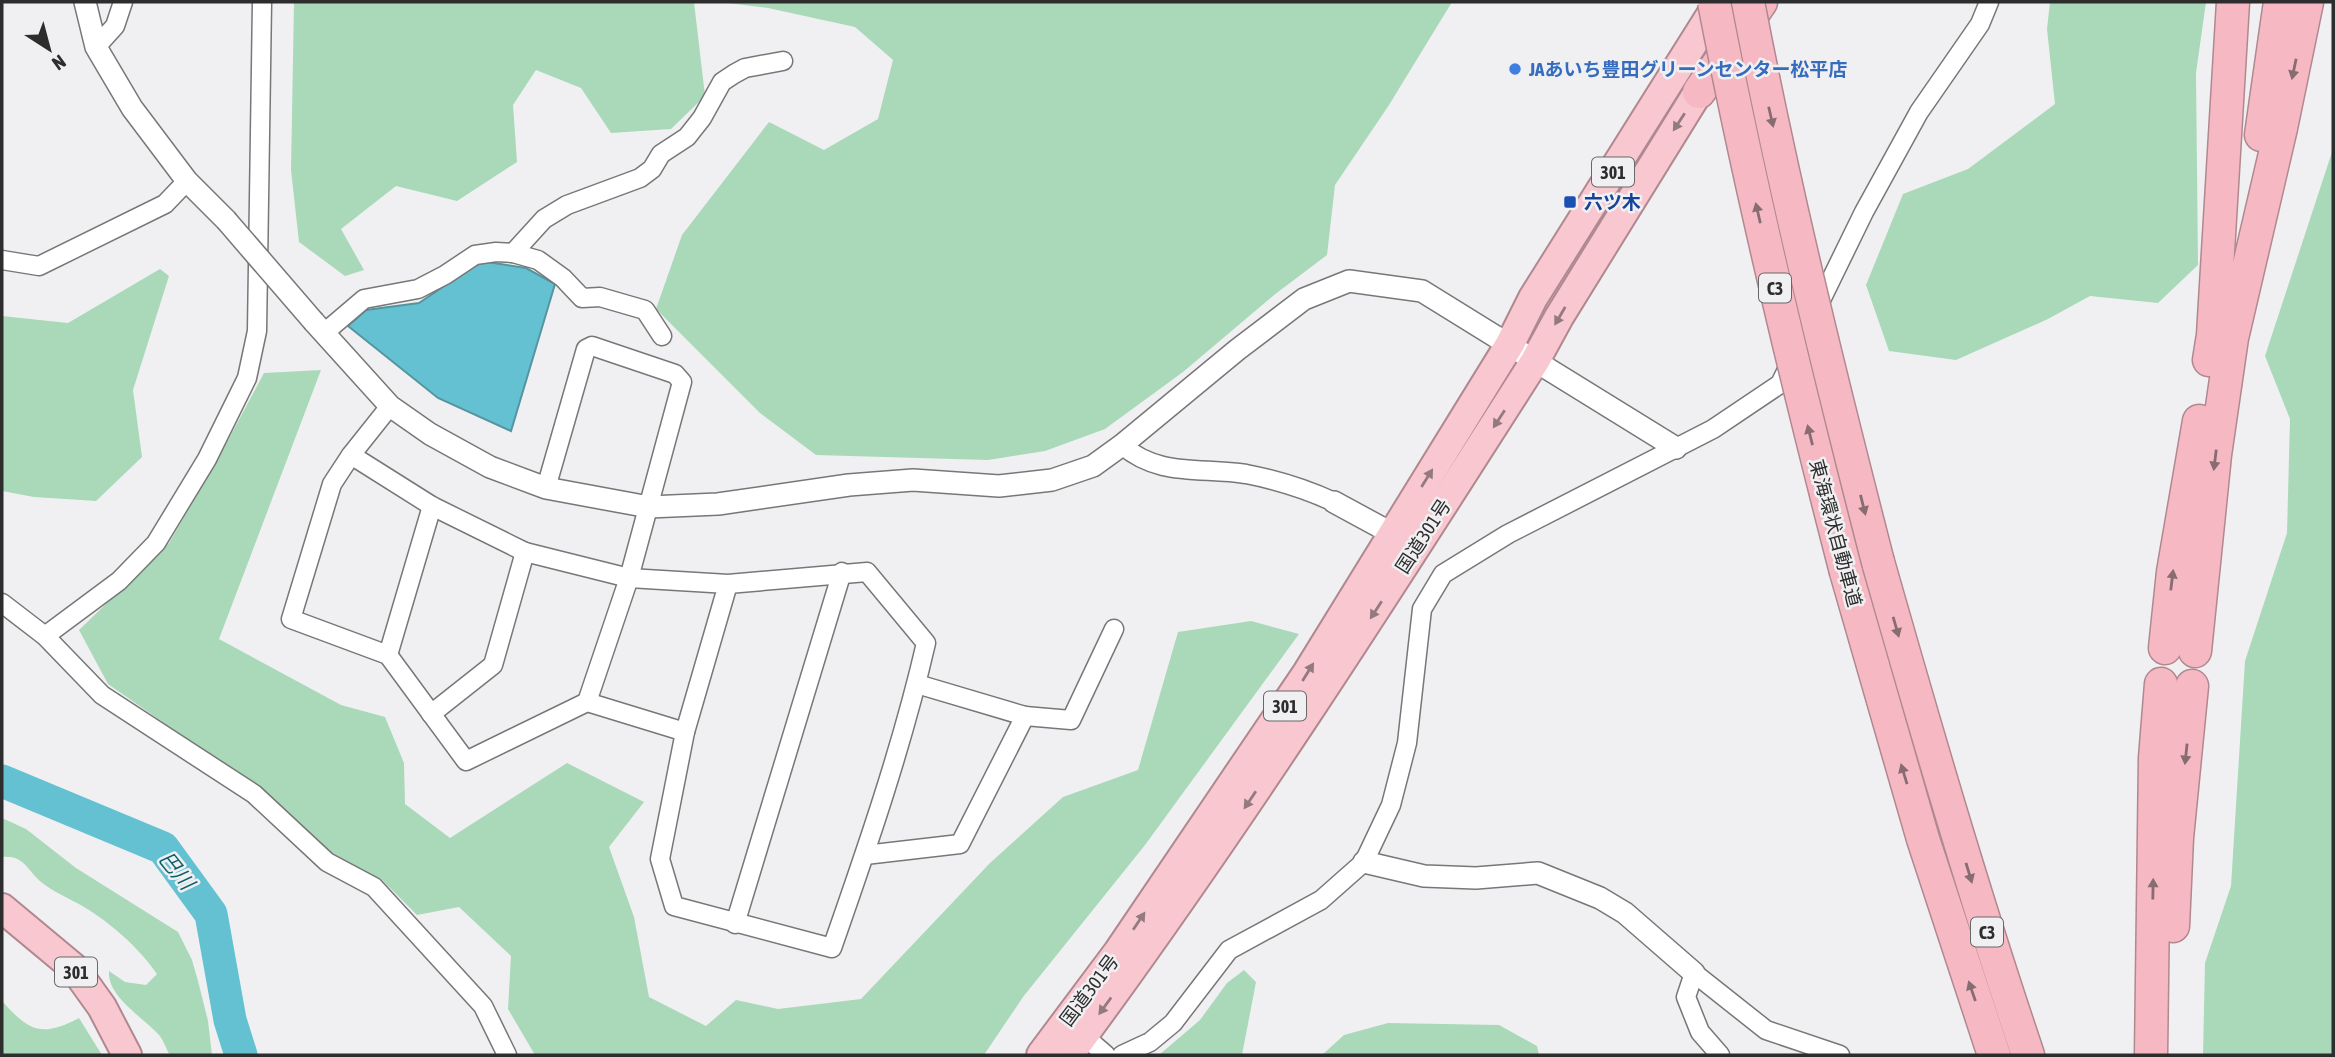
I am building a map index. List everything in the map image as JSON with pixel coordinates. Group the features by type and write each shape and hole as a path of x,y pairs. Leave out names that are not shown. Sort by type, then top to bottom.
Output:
{"highway":[{"name":"東海環状自動車道","path":"1714,2 1772,276 1846,572 1923,839 1994,1055"},
{"name":"国道301号","path":"1041,1055 1118,952 1307,673 1510,344 1533,298 1719,2"},
{"name":"東海環状自動車道","path":"1748,2 1766,96 1878,562 1949,808 2028,1055"},
{"name":"国道301号","path":"1077,1045 1177,908 1309,714 1535,361 1566,305 1754,2"},
{"path":"1699,92 1761,2"},
{"path":"2223,336 2233,2"},
{"path":"2223,336 2261,2"},
{"path":"2180,650 2173,572 2223,336 2280,2"},
{"path":"2223,336 2281,128 2307,2"},
{"path":"2151,1055 2155,758 2177,685 2177,838 2171,1055"},
{"name":"301","path":"2,908 74,968 102,1007 127,1055"}],"street":[{"path":"85,2 96,47 132,108 187,181 226,220 390,406 430,434 490,467 546,488 649,507 718,504 849,485 913,481 999,485 1052,480 1093,466 1237,349 1304,299 1349,281 1422,291 1676,449"},
{"path":"96,47 115,26 123,2"},
{"path":"45,636 119,581 156,544 207,459 247,378 257,331 262,2"},
{"path":"1122,1055 1150,1042 1173,1023 1229,950 1321,900 1364,862 1391,805 1407,743 1422,609 1443,574 1508,534 1713,429 1780,384 1870,201 1919,112 1980,24 1989,2"},
{"path":"513,253 544,219 567,205 640,178 652,169 661,154 687,137 702,118 722,82 745,68 783,61"},
{"path":"2,260 40,266 165,204 187,181"},
{"path":"319,328 364,299 418,289 475,255 496,252 513,253 538,260 563,278 582,298 600,297 645,310 662,336"},
{"path":"546,488 586,349 592,346 675,374 682,382 629,578 587,702"},
{"path":"390,406 332,484 291,619 388,655 466,761 587,702 685,732"},
{"path":"1122,445 1136,458 1164,468 1199,468 1247,475 1305,489 1393,534"},
{"path":"351,455 432,506 525,552 629,578 728,584 842,572 867,572 926,643 917,684 865,855 832,948 674,906 660,859 685,732 728,584"},
{"path":"388,655 432,506"},
{"path":"431,714 493,665 525,552"},
{"path":"736,924 842,572"},
{"path":"2,603 45,636 102,695 254,794 327,862 374,887 483,1006 507,1055"},
{"path":"917,684 1025,716 1071,720 1114,629"},
{"path":"865,855 960,844 1025,716"},
{"path":"1364,862 1424,876 1476,878 1538,873 1600,898 1625,913 1766,1030 1840,1055"},
{"path":"1694,972 1686,997 1700,1032 1720,1055"},
{"path":"1077,1045 1106,1055"}],"green space":[{"path":"294,2 694,2 705,96 671,129 611,133 581,88 536,70 513,105 517,162 457,201 396,186 341,229 364,270 345,276 299,242 291,170"},
{"path":"720,2 1452,2 1389,105 1335,185 1327,255 1274,295 1183,372 1105,429 1045,451 988,460 816,455 760,413 656,309 682,235 769,122 824,150 878,119 893,60 855,27 768,8"},
{"path":"2050,2 2206,2 2196,73 2198,265 2158,303 2090,296 2048,319 1956,360 1889,351 1866,285 1903,194 1968,169 2055,104 2047,29"},
{"path":"2333,149 2333,1055 2203,1055 2205,963 2231,886 2245,661 2287,533 2290,419 2265,356"},
{"path":"160,269 169,276 133,390 142,457 96,501 34,497 2,491 2,316 68,323"},
{"path":"321,370 219,639 341,705 385,717 404,763 405,804 450,838 567,763 644,802 609,847 634,917 649,997 706,1026 736,1000 778,1009 861,999 990,863 1063,797 1138,770 1178,632 1251,621 1299,634 1145,845 1023,997 984,1055 535,1055 508,1009 511,956 459,907 417,915 382,880 335,859 256,787 108,684 79,630 169,543 264,373"},
{"path":"2,818 26,829 76,868 178,932 192,960 198,981 208,1021 212,1055 170,1055 159,1035 127,1006 110,980 109,971 125,982 146,985 157,974 150,964 104,921 46,886 20,861 2,857"},
{"path":"1244,970 1256,982 1242,1055 1159,1055 1200,1020 1227,983"},
{"path":"2,1001 20,1019 36,1028 55,1028 79,1018 102,1055 2,1055"},
{"path":"1388,1023 1499,1025 1537,1046 1539,1055 1322,1055 1344,1035"}],"water":[{"path":"481,261 526,268 555,284 511,431 438,398 348,326 366,310 419,303"}],"waterway":[{"name":"巴川","path":"2,781 163,848 211,914 230,1020 241,1055"}],"place":[{"name":"JAあいち豊田グリーンセンター松平店","path":"1515,69"},
{"name":"六ツ木","path":"1570,202"}]}
